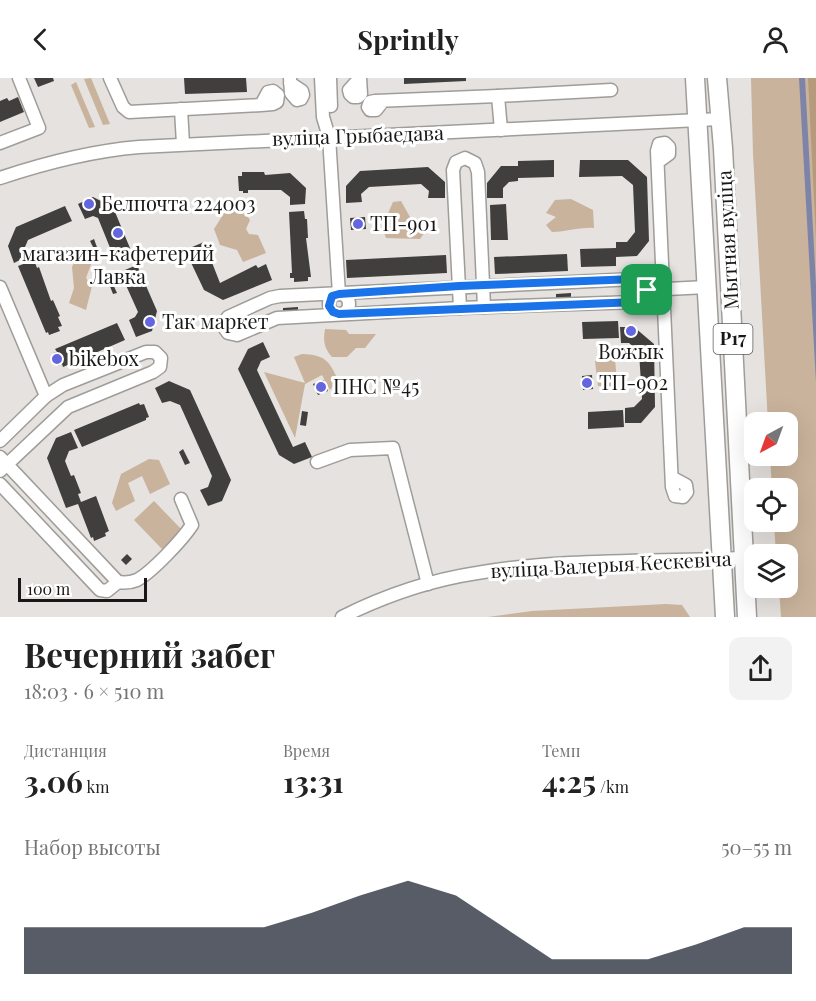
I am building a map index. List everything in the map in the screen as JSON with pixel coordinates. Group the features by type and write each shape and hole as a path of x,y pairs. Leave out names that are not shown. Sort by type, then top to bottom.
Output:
{"highway":[{"name":"Мытная вуліца","path":"695,78 725,617"},
{"name":"Мытная вуліца","path":"717,78 723,148 747,617"}],"street":[{"path":"0,143 39,128 19,78"},
{"path":"110,78 126,111 261,105"},
{"path":"321,78 323,117 329,137"},
{"path":"330,78 329,137 339,294"},
{"path":"383,100 612,90"},
{"path":"498,96 501,130"},
{"path":"182,109 183,144"},
{"name":"вуліца Грыбаедава","path":"0,178 42,164 110,149 720,119"},
{"path":"460,308 453,170 456,162 465,158 474,163 478,172 484,307"},
{"path":"658,162 662,290 673,478"},
{"path":"647,290 636,302 460,308 277,318 237,335 228,333 223,326 228,317 270,298 280,296 635,279 647,290 707,287"},
{"path":"0,287 46,396"},
{"path":"339,294 332,296 329,306 333,312 339,314"},
{"path":"0,441 46,396 63,385 146,352 154,352 161,358 160,367 153,372 68,407 2,464 118,582"},
{"path":"317,462 350,450 393,448 429,584"},
{"path":"0,484 100,590 107,591 118,582 132,582 142,577 184,536 192,525 181,499"},
{"name":"вуліца Валерыя Кескевіча","path":"342,617 390,596 477,573 512,568 580,564 743,558"}],"shaded area":[{"path":"91,78 110,124 103,125 84,79"},
{"path":"751,78 816,78 816,617 781,617 780,598 798,598 798,544 775,544 775,532 798,532 798,478 771,478 771,466 798,466 798,412 767,412"},
{"path":"808,78 816,78 816,239"},
{"path":"76,82 95,127 89,128 71,85"},
{"path":"233,199 236,199 250,220 246,229 249,234 258,235 266,253 243,262 237,250 220,245 214,229"},
{"path":"571,199 593,210 594,228 552,232 546,225 556,217 546,213 555,200"},
{"path":"401,201 410,217 412,227 425,232 420,239 386,238 382,227 393,202"},
{"path":"79,251 93,259 86,278 92,286 86,310 69,303 74,288 72,267"},
{"path":"325,329 346,330 349,334 376,334 365,348 356,348 347,357 332,357 325,344"},
{"path":"302,354 321,357 329,363 338,380 330,390 322,375 305,384 295,438 264,372 305,383 294,357"},
{"path":"615,359 617,381 613,386 598,386 595,361"},
{"path":"149,459 159,460 170,484 150,494 142,476 128,483 135,501 116,511 112,503 121,474"},
{"path":"154,501 182,530 162,549 134,520"},
{"path":"682,605 690,617 488,617 532,611"}],"water":[{"path":"799,78 805,78 816,285 816,382"}],"building":[{"path":"34,78 53,78 54,81 38,87"},
{"path":"184,78 246,78 247,92 185,94"},
{"path":"404,78 466,78 466,81 404,84"},
{"path":"18,97 24,112 0,122 0,101 7,98 9,101"},
{"path":"554,160 554,177 518,178 518,181 509,182 503,188 503,198 487,198 487,183 501,166 518,166 518,161"},
{"path":"580,160 628,160 647,177 649,241 637,256 616,257 616,266 581,267 580,249 616,248 616,242 627,242 635,232 633,185 622,176 579,177"},
{"path":"428,167 445,182 445,198 428,198 429,191 421,184 369,187 361,194 362,202 346,203 346,186 360,171"},
{"path":"242,172 264,172 265,175 290,173 306,188 305,204 290,205 290,197 281,190 248,190 248,193 239,191 238,176 242,176"},
{"path":"93,197 113,207 132,253 115,260 98,218 93,216 85,219 78,204"},
{"path":"506,204 508,240 491,240 490,205"},
{"path":"65,206 72,221 28,240 25,247 28,256 14,263 8,246 16,227"},
{"path":"304,211 305,219 307,219 308,238 306,238 311,277 308,277 308,281 294,282 294,278 290,278 290,273 292,273 289,212"},
{"name":"ТП-901","path":"365,217 366,229 351,230 350,218"},
{"path":"94,239 98,250 95,251 90,241"},
{"path":"204,242 220,283 256,265 258,268 266,264 272,280 223,300 204,290 185,250"},
{"path":"567,254 568,271 495,274 494,257"},
{"path":"446,255 447,273 347,278 346,260"},
{"path":"34,260 37,268 39,267 51,301 53,300 60,316 58,317 62,326 58,327 60,331 49,335 48,332 46,333 18,266"},
{"path":"137,265 157,311 152,331 136,337 129,320 138,312 120,272"},
{"path":"112,282 117,293 113,294 109,284"},
{"path":"571,293 571,298 556,299 556,294"},
{"path":"298,307 298,311 283,312 283,308"},
{"path":"618,321 619,338 583,339 582,322"},
{"path":"117,323 125,340 63,367 62,364 58,366 53,353 57,352 55,349"},
{"path":"620,327 634,327 654,344 655,407 641,423 625,423 625,408 634,407 642,399 639,352 629,343 621,343"},
{"path":"263,342 270,357 261,361 257,370 293,447 305,442 312,457 294,464 279,455 238,369 248,349"},
{"name":"ТП-902","path":"592,375 593,389 583,390 582,376"},
{"name":"ПНС №45","path":"324,380 328,391 318,395 313,384"},
{"path":"169,381 190,390 231,480 222,501 208,506 200,490 208,487 212,476 180,405 170,401 162,403 155,388"},
{"path":"139,403 144,404 149,417 146,420 82,447 74,430"},
{"path":"623,410 624,427 588,429 588,412"},
{"path":"302,411 308,412 306,426 300,425"},
{"path":"71,432 78,448 69,451 65,461 71,476 74,475 81,493 78,494 81,502 96,496 109,531 105,533 106,536 94,541 78,504 66,508 47,458 56,438"},
{"path":"183,449 190,463 185,465 179,452"},
{"path":"127,554 132,559 126,565 121,560"}],"place":[{"name":"Белпочта 224003","path":"89,204"},
{"name":"ТП-901","path":"358,224"},
{"name":"магазин-кафетерий Лавка","path":"118,233"},
{"name":"Так маркет","path":"150,322"},
{"name":"Вожык","path":"631,331"},
{"name":"bikebox","path":"57,359"},
{"name":"ТП-902","path":"587,383"},
{"name":"ПНС №45","path":"321,387"}],"route":[{"path":"635,279 647,290 636,302 339,314 333,312 329,306 332,296 339,294 574,280 635,279"}]}
